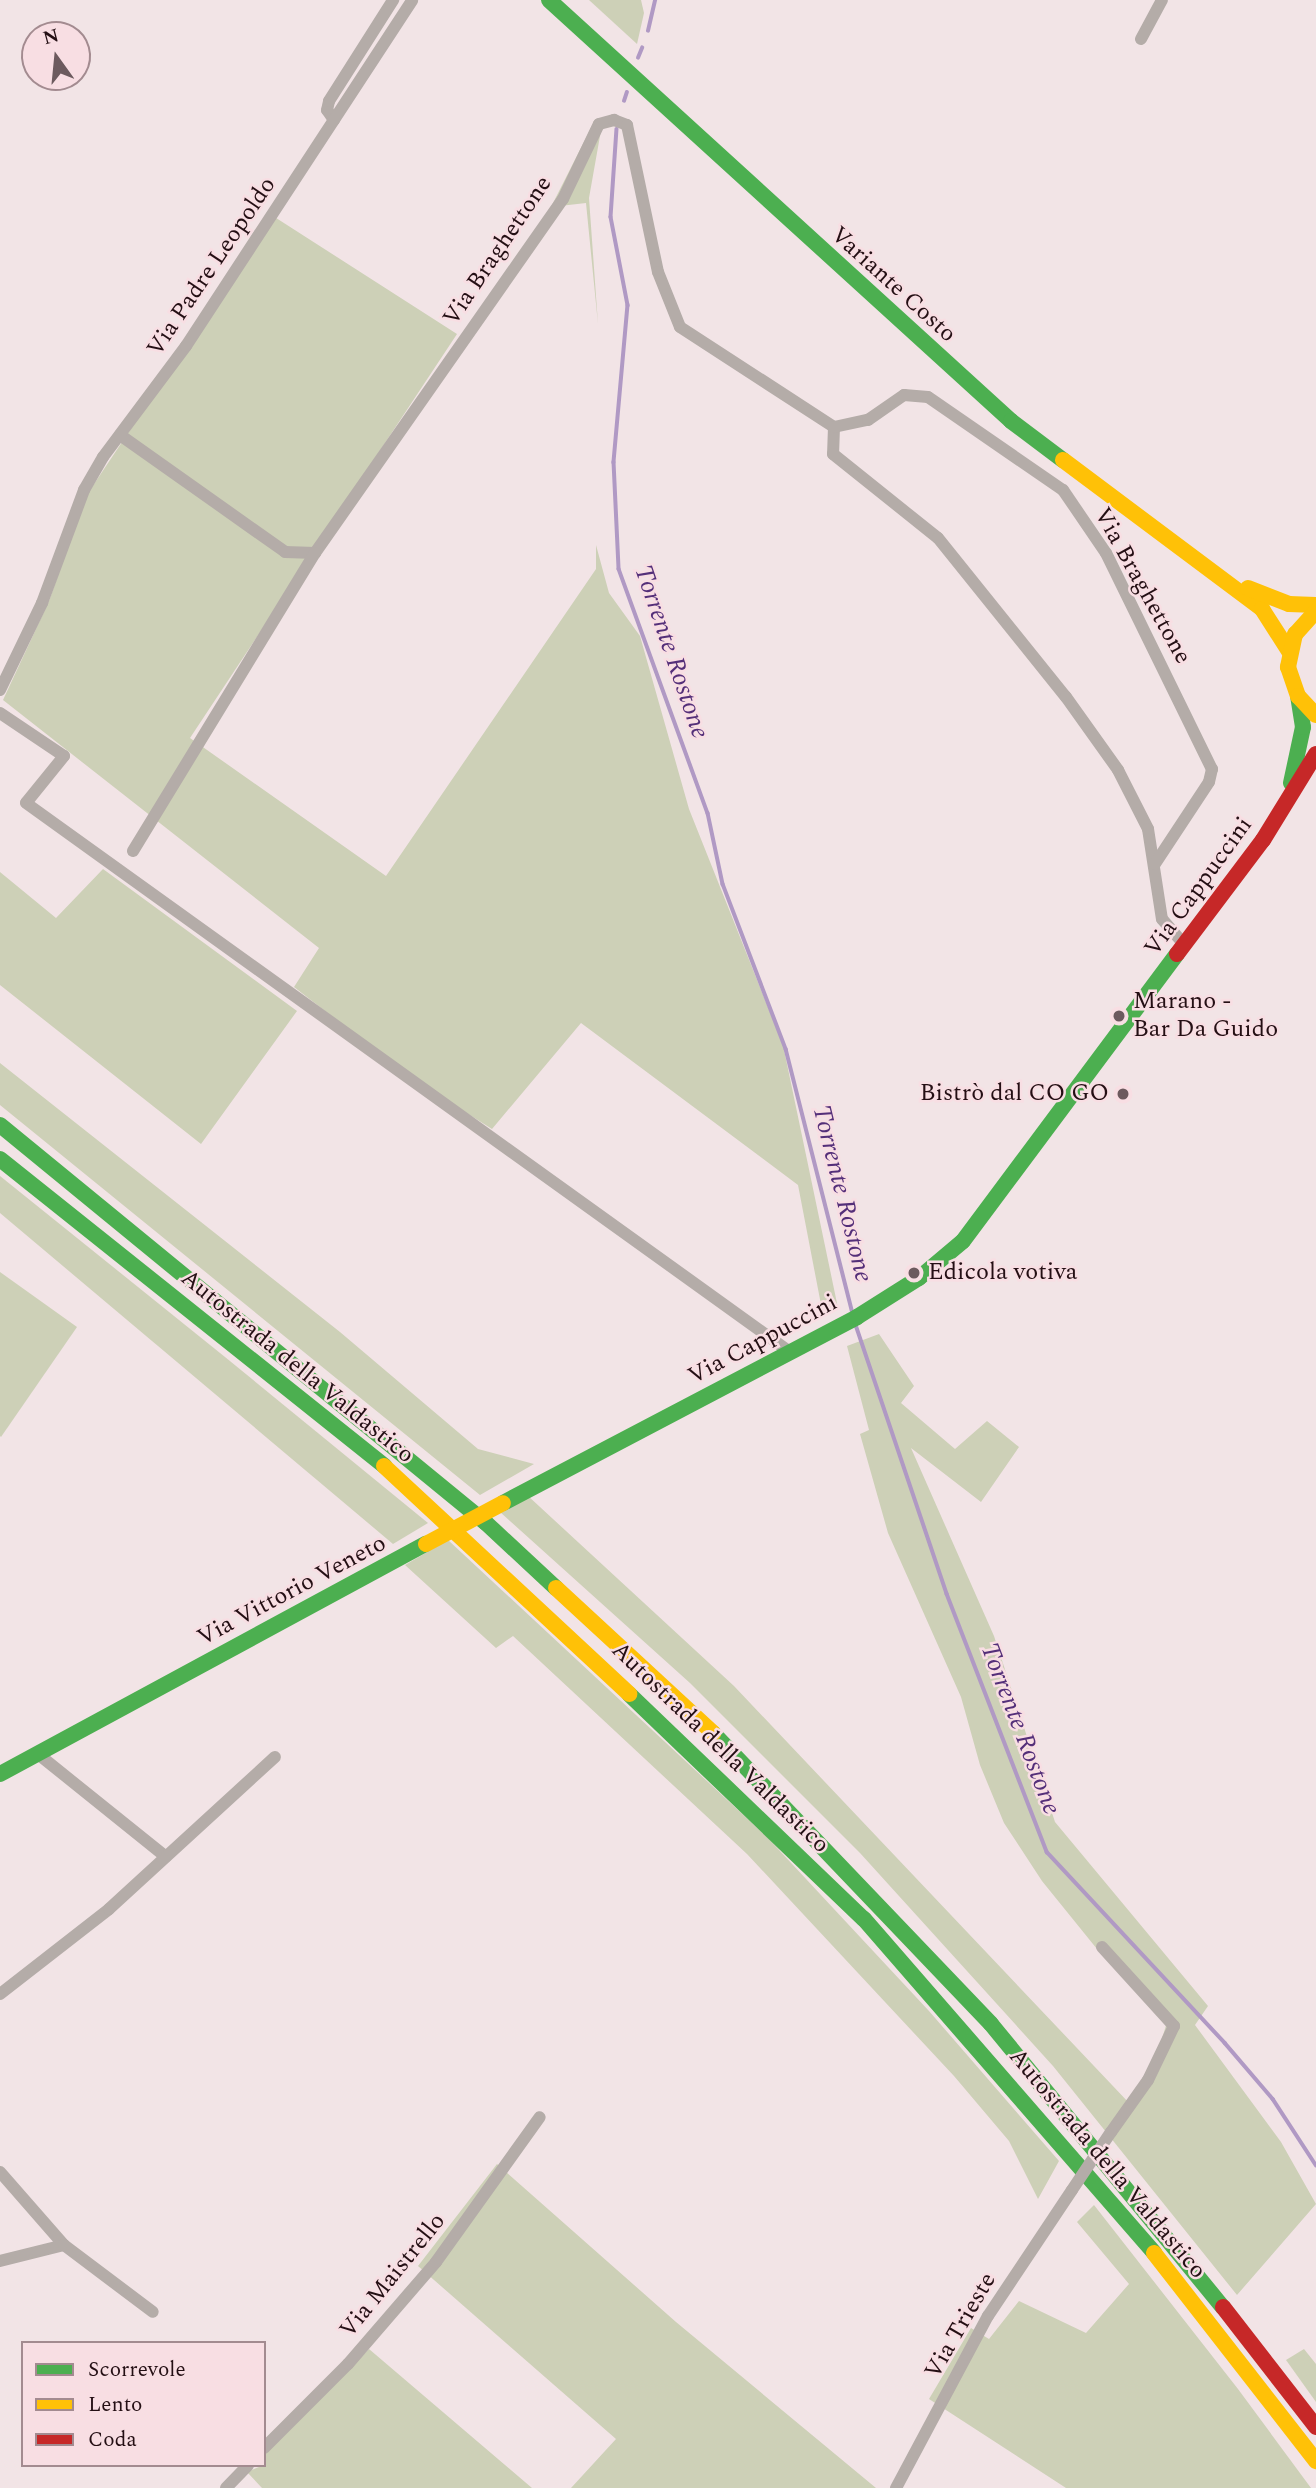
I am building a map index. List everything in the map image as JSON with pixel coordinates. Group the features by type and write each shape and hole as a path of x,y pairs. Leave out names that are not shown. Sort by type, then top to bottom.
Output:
{"main road":[{"name":"Variante Costo","path":"549,0 1010,421 1228,579"},
{"path":"1228,579 1289,604 1316,605"},
{"path":"1228,579 1262,608 1289,651"},
{"path":"1289,651 1295,634 1316,611"},
{"name":"Via Cappuccini","path":"1288,796 1303,727 1289,651"},
{"path":"1298,696 1316,715"},
{"name":"Via Cappuccini","path":"606,1448 857,1317 919,1278 963,1241 1263,841 1316,754"},
{"name":"Autostrada della Valdastico","path":"0,1125 486,1523 731,1750 991,2024 1152,2215 1316,2427"},
{"name":"Autostrada della Valdastico","path":"0,1159 424,1498 864,1919 1154,2253 1316,2461"},
{"name":"Via Vittorio Veneto","path":"0,1774 606,1448"}],"street":[{"name":"Via Padre Leopoldo","path":"334,120 327,110 329,101 393,0"},
{"name":"Via Padre Leopoldo","path":"120,435 186,346 412,0"},
{"path":"1141,38 1162,0"},
{"name":"Via Braghettone","path":"133,851 315,553 563,199 599,124 614,120 627,125 634,145 658,272 680,327 834,427 852,427 916,392 1063,490 1106,553 1212,769 1209,782 1155,864"},
{"path":"834,427 833,454 938,538 1066,697 1138,805 1155,864 1162,919 1185,945"},
{"path":"0,690 43,603 84,490 120,435 285,552 315,553"},
{"path":"0,713 64,756 26,803 790,1352"},
{"path":"38,1754 166,1857"},
{"path":"0,1994 166,1857 275,1757"},
{"name":"Via Trieste","path":"896,2488 988,2316 1165,2053 1174,2026 1102,1947"},
{"name":"Via Maistrello","path":"266,2446 348,2364 436,2262 540,2118"},
{"path":"0,2172 64,2245 153,2312"},
{"path":"0,2261 64,2245"},
{"path":"226,2488 246,2467"}],"green space":[{"path":"589,0 641,0 644,13 637,44"},
{"path":"603,119 589,198 598,324 586,203 551,207 594,122"},
{"path":"273,216 457,334 190,738 386,876 596,569 596,545 609,593 640,636 689,809 783,1045 838,1308 823,1315 798,1185 581,1023 492,1129 416,1081 294,987 319,948 3,700 49,601 86,496"},
{"path":"103,869 297,1011 201,1144 0,985 0,872 56,918"},
{"path":"0,1063 340,1332 478,1449 534,1464 480,1495 0,1105"},
{"path":"0,1176 428,1523 393,1544 0,1213"},
{"path":"0,1272 77,1327 1,1437 0,1436"},
{"path":"879,1334 914,1386 901,1403 955,1449 987,1421 1019,1447 981,1502 911,1448 994,1636 1055,1822 1208,2006 1195,2025 1281,2142 1316,2204 1237,2295 1053,2066 860,1853 690,1683 500,1512 527,1495 734,1686 1130,2104 1154,2064 1169,2016 1097,1949 1042,1881 1004,1823 980,1765 961,1697 888,1533 860,1434 869,1430 847,1346"},
{"path":"448,1540 766,1836 929,2011 1059,2161 1038,2199 1009,2141 954,2076 747,1854 513,1636 496,1648 405,1565"},
{"path":"497,2164 676,2322 876,2488 571,2488 616,2439 418,2266"},
{"path":"1094,2205 1238,2389 1311,2488 1066,2488 929,2399 971,2328 989,2339 1019,2301 1086,2333 1129,2284 1077,2222"},
{"path":"369,2349 532,2488 262,2488 247,2472 266,2467 266,2452"},
{"path":"1304,2349 1316,2364 1316,2402 1286,2360"}],"waterway":[{"name":"Torrente Rostone","path":"648,31 655,0"},
{"name":"Torrente Rostone","path":"638,58 642,48"},
{"name":"Torrente Rostone","path":"624,101 627,92"},
{"name":"Torrente Rostone","path":"617,129 611,217 628,305 614,462 619,569 708,813 723,884 786,1049 853,1314"},
{"name":"Torrente Rostone","path":"855,1322 947,1594 1047,1852 1225,2043 1273,2099 1316,2165"}],"traffic: fast":[{"path":"549,0 1011,421 1063,460"},
{"path":"1291,783 1303,727 1298,696"},
{"path":"503,1503 857,1317 919,1278 963,1241 1177,954"},
{"path":"0,1125 486,1523 556,1588"},
{"path":"0,1159 384,1466"},
{"path":"0,1774 426,1544"},
{"path":"629,1694 864,1919 1154,2253"},
{"path":"713,1733 991,2024 1223,2307"}],"traffic: slow":[{"path":"1063,460 1262,609 1289,651"},
{"path":"1248,588 1289,604 1316,605"},
{"path":"1316,611 1295,634 1288,667 1298,696 1316,715"},
{"path":"384,1466 629,1694"},
{"path":"426,1544 503,1503"},
{"path":"556,1588 713,1733"},
{"path":"1154,2253 1316,2461"}],"traffic: jam":[{"path":"1177,954 1263,840 1316,754"},
{"path":"1223,2307 1316,2427"}],"place":[{"name":"Marano - Bar Da Guido","path":"1119,1016"},
{"name":"Bistrò dal CO GO","path":"1123,1094"},
{"name":"Edicola votiva","path":"914,1273"}]}
